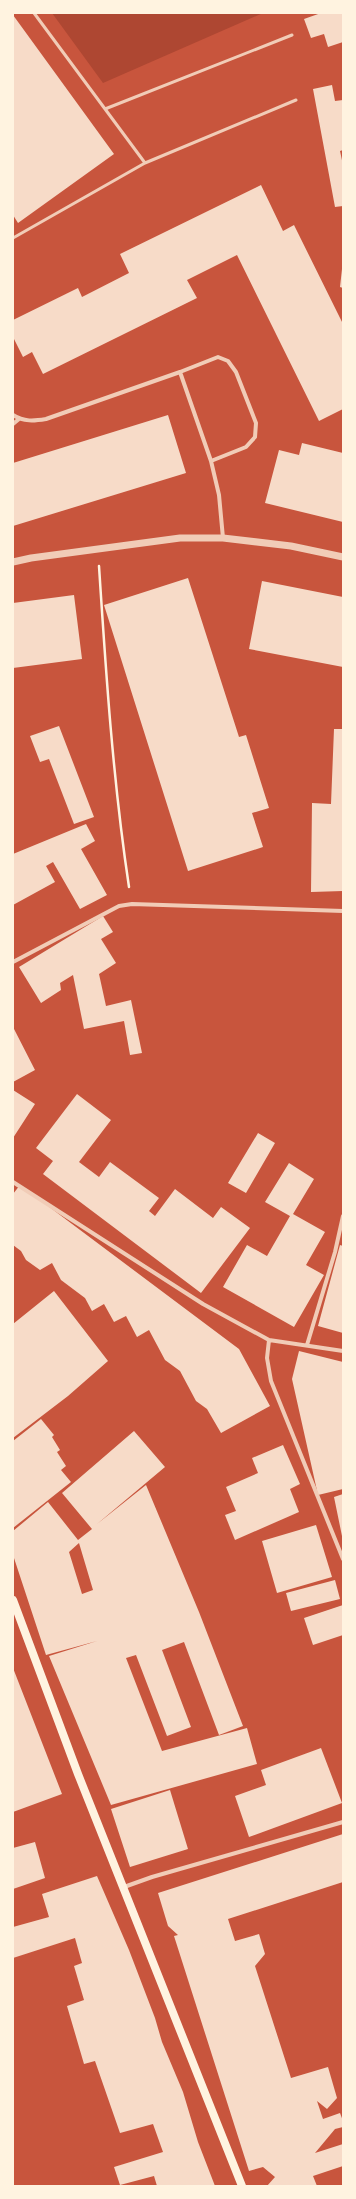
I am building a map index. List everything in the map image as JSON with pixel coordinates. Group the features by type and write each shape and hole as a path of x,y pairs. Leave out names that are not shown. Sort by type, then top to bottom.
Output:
{"main road":[{"path":"13,1600 75,1767 242,2186"}],"street":[{"path":"13,415 19,419 30,421 46,419 180,372 218,357 228,361 236,372 256,423 255,437 246,447 211,461"},
{"path":"180,372 211,461 219,496 223,538"},
{"path":"13,424 19,419"},
{"path":"13,562 31,558 180,538 223,538 291,546 343,558"},
{"path":"13,962 119,906 132,904 343,911"},
{"path":"13,1182 203,1304 269,1340 343,1351"},
{"path":"307,1345 335,1252 343,1216"},
{"path":"269,1340 267,1358 271,1381 343,1559"},
{"path":"124,1888 152,1877 343,1822"}],"lane":[{"path":"34,13 145,163"},
{"path":"105,109 292,35"},
{"path":"13,238 145,163 296,100"}],"path":[{"path":"98,549 109,728 118,816 132,904"}],"shaded area":[{"path":"52,13 263,13 103,83"}],"building":[{"path":"321,13 343,13 343,42 328,47 324,34 311,38 304,19"},
{"path":"13,15 114,154 18,223 13,215"},
{"path":"332,85 335,101 343,100 343,150 340,151 343,165 343,206 335,207 313,89"},
{"path":"261,185 283,231 294,225 343,324 343,409 319,421 237,255 187,280 197,298 43,374 32,352 23,357 13,337 13,320 78,288 82,297 129,273 120,254"},
{"path":"343,269 343,288 340,287"},
{"path":"168,415 186,473 13,526 13,463"},
{"path":"302,443 343,453 343,522 265,503 279,450 299,455"},
{"path":"188,578 239,737 246,735 269,808 252,813 263,847 188,871 104,605"},
{"path":"262,581 343,597 343,667 249,649"},
{"path":"74,595 82,659 13,668 13,603"},
{"path":"59,726 94,817 74,824 49,759 40,762 30,736"},
{"path":"334,729 343,729 343,891 311,892 312,803 331,804"},
{"path":"86,824 95,841 81,849 107,895 80,909 53,862 46,866 55,882 13,905 13,854"},
{"path":"103,916 113,932 101,939 116,963 99,974 106,1006 131,1000 142,1053 130,1055 124,1021 84,1029 73,975 60,983 61,990 41,1003 19,967"},
{"path":"13,1027 35,1070 13,1082"},
{"path":"13,1090 35,1104 13,1138"},
{"path":"77,1094 111,1120 79,1162 99,1177 110,1162 159,1198 149,1211 155,1216 175,1189 213,1218 221,1207 250,1228 201,1293 43,1174 53,1161 36,1148"},
{"path":"258,1133 275,1143 246,1193 228,1183"},
{"path":"289,1163 314,1179 293,1214 325,1232 306,1265 324,1275 294,1327 223,1287 247,1245 267,1256 290,1216 265,1202"},
{"path":"20,1185 239,1349 270,1406 221,1433 207,1409 196,1401 180,1371 165,1360 149,1330 137,1337 126,1316 114,1322 104,1304 92,1311 85,1298 61,1280 52,1263 40,1270 26,1260 21,1251 13,1245 13,1194"},
{"path":"340,1245 343,1246 343,1333 318,1326"},
{"path":"54,1291 108,1361 68,1396 13,1438 13,1324"},
{"path":"299,1351 343,1362 343,1489 318,1495 292,1379"},
{"path":"41,1419 54,1435 52,1437 60,1450 57,1452 66,1466 61,1470 71,1482 13,1528 13,1441"},
{"path":"134,1431 165,1467 97,1524 146,1485 199,1612 243,1726 219,1735 184,1642 162,1650 191,1727 167,1736 136,1655 126,1658 162,1751 247,1728 257,1764 111,1805 49,1656 97,1641 46,1655 13,1555 13,1531 48,1502 78,1540 92,1529 62,1493","holes":["79,1543 93,1590 82,1594 69,1552"]},
{"path":"283,1445 300,1484 290,1489 299,1512 235,1540 225,1515 236,1511 226,1487 258,1473 252,1458"},
{"path":"343,1494 343,1536 342,1536 334,1497"},
{"path":"316,1525 332,1577 277,1593 262,1541"},
{"path":"335,1580 340,1599 291,1611 286,1593"},
{"path":"343,1605 343,1635 313,1645 304,1618"},
{"path":"13,1668 62,1794 13,1812"},
{"path":"321,1748 342,1803 249,1837 235,1796 266,1785 261,1770"},
{"path":"170,1790 188,1849 130,1867 111,1809"},
{"path":"343,1834 343,1882 228,1919 235,1941 259,1934 265,1954 255,1966 291,2078 328,2067 337,2098 327,2109 317,2101 323,2119 340,2113 343,2121 343,2127 335,2129 315,2153 343,2144 343,2166 313,2176 317,2186 267,2186 275,2177 263,2167 249,2171 174,1936 178,1935 168,1926 158,1893"},
{"path":"35,1842 45,1878 13,1889 13,1848"},
{"path":"97,1876 129,1950 155,2018 162,2042 183,2092 198,2142 215,2186 157,2186 154,2176 120,2185 114,2167 163,2152 153,2124 120,2133 95,2061 84,2064 67,2006 84,2000 74,1966 82,1963 75,1938 13,1958 13,1927 49,1917 42,1894"}]}
